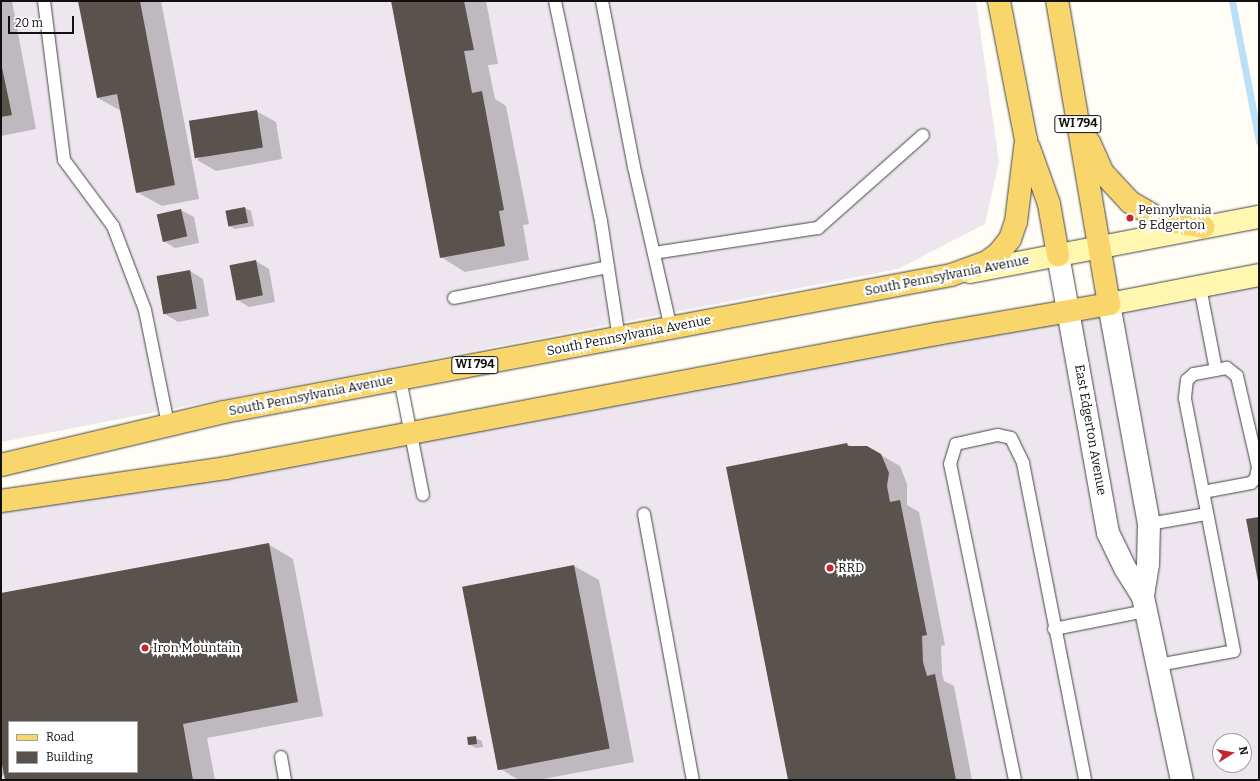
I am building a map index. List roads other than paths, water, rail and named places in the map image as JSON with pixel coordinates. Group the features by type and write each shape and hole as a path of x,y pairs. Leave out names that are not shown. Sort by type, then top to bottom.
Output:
{"main road":[{"name":"WI 794","path":"951,276 987,262 1000,253 1010,239 1021,195 1026,140 999,1"},
{"name":"WI 794","path":"1057,1 1109,304"},
{"path":"1076,113 1103,173 1130,202 1158,219 1203,227"},
{"path":"1026,140 1048,204 1058,255"},
{"name":"South Pennsylvania Avenue","path":"1,465 168,424 1259,217"},
{"path":"1,501 226,468 936,334 1068,312 1259,275"}],"street":[{"name":"East Edgerton Avenue","path":"1058,255 1108,533 1145,604"},
{"name":"East Edgerton Avenue","path":"1109,304 1149,524 1145,604 1182,780"}],"lane":[{"path":"44,1 64,160 114,226 145,310 168,424"},
{"path":"554,1 601,221 619,338"},
{"path":"602,1 671,328"},
{"path":"654,253 818,228 923,135"},
{"path":"454,298 608,267"},
{"path":"1200,287 1216,370"},
{"path":"1158,665 1234,651 1207,514 1203,492 1184,387 1187,380 1194,374 1216,370 1232,370 1237,376 1258,467 1256,478 1251,483 1203,492"},
{"path":"400,379 423,494"},
{"path":"1015,780 950,464 956,444 998,435 1011,438 1023,463 1054,629 1085,780"},
{"path":"644,514 693,780"},
{"path":"1149,524 1207,514"},
{"path":"1054,629 1145,604"},
{"path":"280,757 285,780"}],"waterway":[{"path":"1232,1 1259,141"}],"place":[{"name":"Pennylvania & Edgerton","path":"1130,218"},
{"name":"RRD","path":"830,568"},
{"name":"Iron Mountain","path":"145,648"}]}
